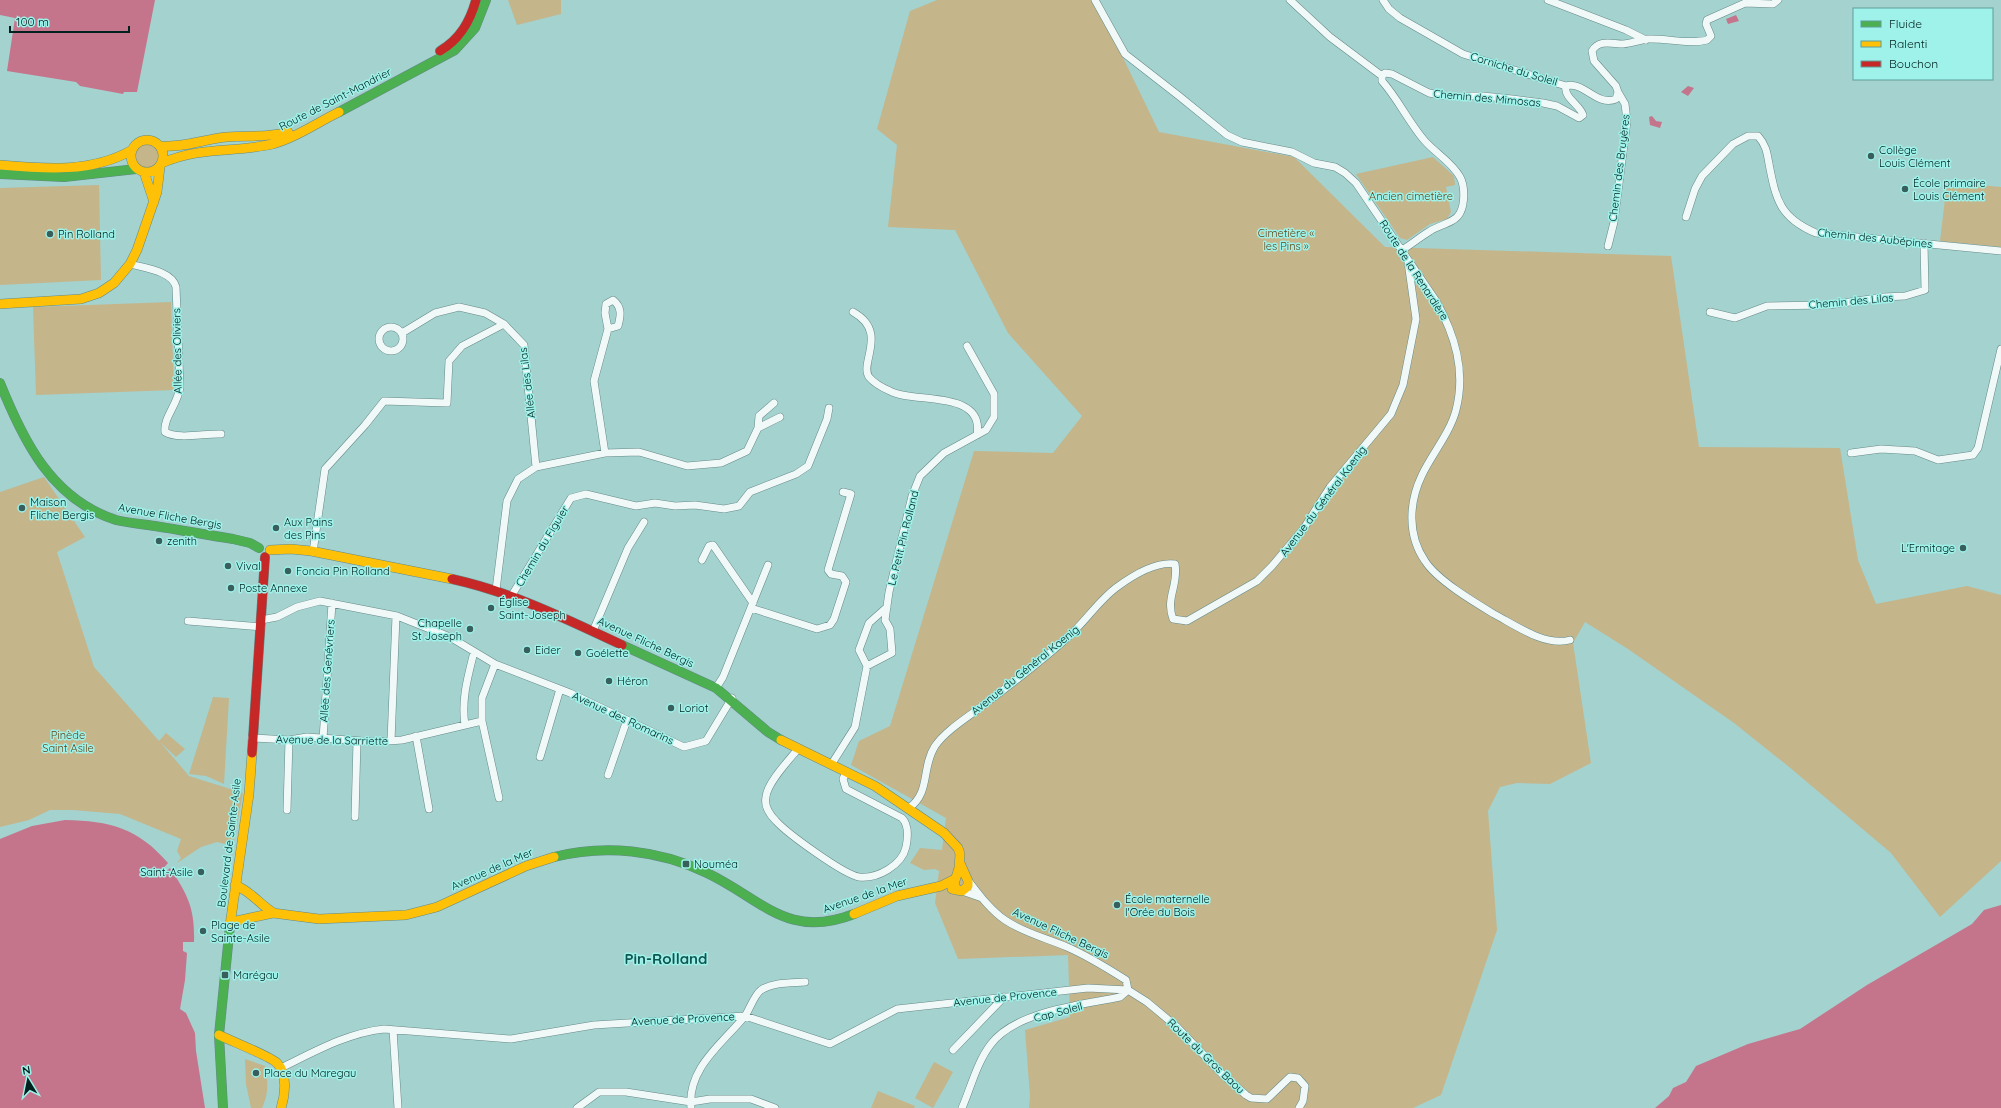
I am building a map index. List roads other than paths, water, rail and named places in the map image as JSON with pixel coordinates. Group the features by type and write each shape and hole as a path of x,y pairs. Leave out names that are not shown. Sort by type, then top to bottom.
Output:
{"street":[{"name":"Route de Saint-Mandrier","path":"160,146 176,149 218,138 272,136 285,134 448,47 464,30 476,0"},
{"name":"Route de Saint-Mandrier","path":"161,165 177,157 205,149 274,143 300,132 455,50 472,35 482,16 486,0"},
{"name":"Route de la Renardière","path":"1095,0 1119,47 1129,59 1232,138 1249,145 1292,152 1314,163 1335,167 1345,173 1356,183 1402,250 1447,320 1458,354 1460,372 1456,410 1453,420 1422,474 1414,497 1411,521 1418,549 1424,561 1440,576 1487,610 1512,624 1541,637 1560,642 1570,640"},
{"path":"1290,0 1330,37 1382,76 1382,81 1392,92 1413,126 1435,152 1455,169 1461,178 1464,191 1461,212 1455,219 1431,230 1402,250"},
{"name":"Corniche du Soleil","path":"1383,0 1389,9 1400,18 1463,54 1566,86"},
{"path":"1548,0 1626,30 1646,40"},
{"path":"1566,86 1574,86 1604,101 1616,99 1618,92 1616,86 1594,61 1592,51 1602,43 1624,44 1646,40 1693,42 1707,40 1711,36 1706,24 1707,20 1745,2 1773,4 1778,0"},
{"name":"Chemin des Mimosas","path":"1382,76 1385,73 1392,74 1429,93 1445,96 1483,96 1543,103 1557,106 1579,118 1582,116 1581,111 1568,95 1565,89 1566,86"},
{"name":"Chemin des Bruyères","path":"1608,246 1614,222 1627,121 1625,104 1618,92"},
{"name":"Chemin des Aubépines","path":"1686,217 1695,189 1702,176 1733,144 1748,136 1758,136 1766,145 1775,193 1780,206 1788,217 1801,227 1816,233 2001,251"},
{"path":"0,165 35,168 90,165 110,161 125,155 138,143 147,140 156,142 164,153 157,192 147,223 130,264 114,283 99,293 81,299 0,304"},
{"path":"132,150 131,160 140,170 154,202"},
{"path":"0,174 71,177 140,170 153,172 161,165"},
{"name":"Chemin des Lilas","path":"1710,312 1736,318 1768,306 1829,305 1884,297 1906,296 1924,290 1924,243"},
{"name":"Avenue du Général Koenig","path":"909,808 920,798 926,769 936,746 958,724 1068,637 1115,588 1126,580 1166,563 1174,564 1177,576 1170,596 1169,609 1173,619 1187,621 1257,582 1272,566 1304,528 1330,487 1391,414 1405,380 1416,319 1407,258"},
{"name":"Allée des Oliviers","path":"130,264 166,276 172,279 176,287 180,386 177,401 166,421 165,432 189,436 205,433 221,434"},
{"path":"0,300 46,301"},
{"name":"Allée des Lilas","path":"402,333 434,313 459,307 485,313 504,324 524,345 536,467"},
{"path":"853,312 864,322 871,337 873,345 867,372 870,377 894,394 935,398 961,405 972,413 976,419 976,435"},
{"path":"313,552 325,469 365,425 384,401 447,403 449,361 462,346 504,324"},
{"path":"605,453 594,381 608,329"},
{"name":"Le Petit Pin Rolland","path":"867,666 892,653 890,629 885,620 887,607 912,496 920,476 944,453 986,430 994,416 994,394 967,346"},
{"path":"1851,453 1881,449 1914,450 1938,460 1972,455 1978,448 2001,349"},
{"name":"Avenue Fliche Bergis","path":"0,383 13,414 34,456 73,496 103,516 117,520 250,543 259,548 259,553 268,553 280,548 313,552 446,577 496,590 512,595 593,631 716,688 732,698 763,729 798,749 875,786 944,833 958,848 961,878 1004,920 1043,940 1066,947 1095,961 1126,980 1128,990"},
{"path":"496,590 506,501 518,479 536,467 605,453 639,452 687,466 721,463 747,451 758,428 759,416 774,403"},
{"name":"Chemin du Figuier","path":"512,595 571,498 586,494 636,506 655,503 675,506 694,505 724,510 739,506 750,492 796,474 808,466 827,419 829,408"},
{"path":"758,428 780,417"},
{"path":"702,560 709,546 713,545 752,606 817,629 830,626 834,619 846,582 842,576 830,574 828,570 851,494 843,492"},
{"path":"593,631 628,548 644,522"},
{"name":"Boulevard de Sainte-Asile","path":"223,1108 219,1035 221,1004 232,922 235,885 247,818 261,623 268,553"},
{"path":"716,688 723,677 768,564"},
{"name":"Avenue des Romarins","path":"188,621 261,623 297,608 320,601 396,616 450,637 495,664 560,689 684,747 706,741 732,698"},
{"name":"Allée des Genévriers","path":"323,739 332,603"},
{"path":"831,765 855,727 867,666 859,650 869,623 887,607"},
{"path":"391,741 396,616"},
{"path":"465,725 463,710 467,681 474,652"},
{"path":"495,664 482,698 482,721 499,798"},
{"path":"540,757 560,689"},
{"path":"608,775 627,720"},
{"name":"Avenue de la Sarriette","path":"252,738 290,740 307,738 376,742 391,741 482,721"},
{"path":"416,736 429,809"},
{"path":"287,810 290,740"},
{"path":"354,817 357,741"},
{"path":"798,749 770,786 766,796 769,812 786,830 817,853 850,874 859,877 871,876 886,871 897,864 904,855 907,841 907,827 902,818 846,789 843,779 846,772"},
{"name":"Avenue de la Mer","path":"235,885 246,889 262,906 274,913 311,919 405,916 429,910 526,866 548,858 591,851 618,850 642,853 686,864 727,884 777,915 790,920 821,922 836,920 898,896 940,886 961,878"},
{"path":"961,878 968,886 960,890 954,884 961,878"},
{"name":"Avenue de la Mer","path":"940,886 960,890"},
{"name":"Avenue Fliche Bergis","path":"960,890 982,898"},
{"name":"Avenue de la Mer","path":"232,922 274,913"},
{"path":"691,1105 696,1078 707,1057 745,1016 760,991 780,984 805,982"},
{"name":"Avenue de Provence","path":"281,1068 347,1038 369,1030 393,1030 511,1039 594,1025 745,1016 830,1044 897,1009 1088,988 1128,990"},
{"name":"Cap Soleil","path":"962,1108 985,1053 992,1043 1014,1025 1046,1013 1120,997 1128,990"},
{"name":"Route du Gros Baou","path":"1128,990 1147,1002 1177,1026 1222,1074 1251,1098 1267,1099 1290,1077 1298,1078 1305,1086 1303,1101 1299,1108"},
{"path":"953,1050 1004,997"},
{"path":"393,1030 398,1108"},
{"path":"219,1035 271,1059 281,1068 284,1092 281,1108"},
{"path":"577,1108 599,1092 626,1092 691,1105 710,1099 751,1099 775,1108"}],"place":[{"name":"Collège Louis Clément","path":"1871,156"},
{"name":"École primaire Louis Clément","path":"1905,189"},
{"name":"Pin Rolland","path":"50,234"},
{"name":"Maison Fliche Bergis","path":"22,508"},
{"name":"Aux Pains des Pins","path":"276,528"},
{"name":"zenith","path":"159,541"},
{"name":"L'Ermitage","path":"1963,548"},
{"name":"Vival","path":"228,566"},
{"name":"Foncia Pin Rolland","path":"288,571"},
{"name":"Poste Annexe","path":"231,588"},
{"name":"Église Saint-Joseph","path":"491,608"},
{"name":"Chapelle St Joseph","path":"470,629"},
{"name":"Eider","path":"527,650"},
{"name":"Goélette","path":"578,653"},
{"name":"Héron","path":"609,681"},
{"name":"Loriot","path":"671,708"},
{"name":"Nouméa","path":"686,864"},
{"name":"Saint-Asile","path":"201,872"},
{"name":"École maternelle l'Orée du Bois","path":"1117,905"},
{"name":"Plage de Sainte-Asile","path":"203,931"},
{"name":"Marégau","path":"225,975"},
{"name":"Place du Maregau","path":"256,1073"}],"district":[{"name":"Pin-Rolland","path":"666,958"}],"park label":[{"name":"Ancien cimetière","path":"1411,196"},
{"name":"Cimetière « les Pins »","path":"1286,239"},
{"name":"Pinède Saint Asile","path":"68,741"}]}
